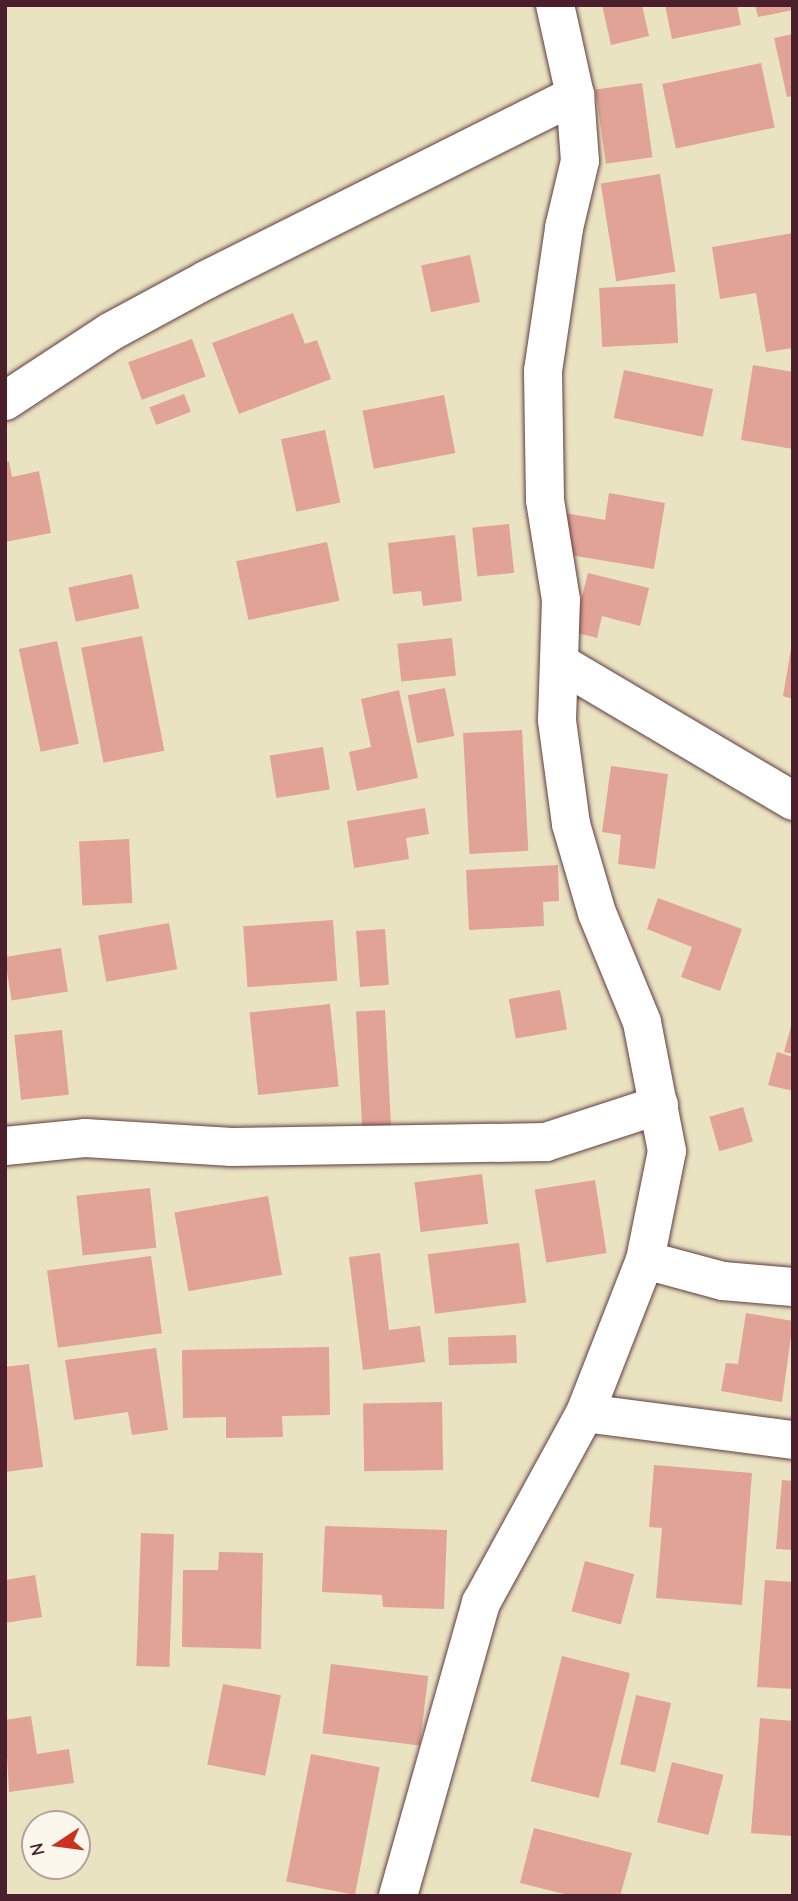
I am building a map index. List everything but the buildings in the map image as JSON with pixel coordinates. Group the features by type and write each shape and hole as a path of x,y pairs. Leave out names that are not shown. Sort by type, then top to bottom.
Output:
{"street":[{"path":"398,1896 481,1603 585,1413 645,1260 667,1151 642,1022 597,913 571,824 557,720 561,600 545,500 543,371 564,228 580,161 575,95 555,5"},
{"path":"5,401 110,332 206,280 575,95"},
{"path":"560,663 793,801"},
{"path":"5,1146 85,1138 232,1147 546,1142 659,1105"},
{"path":"645,1260 723,1282 793,1287"},
{"path":"585,1413 793,1440"}]}
